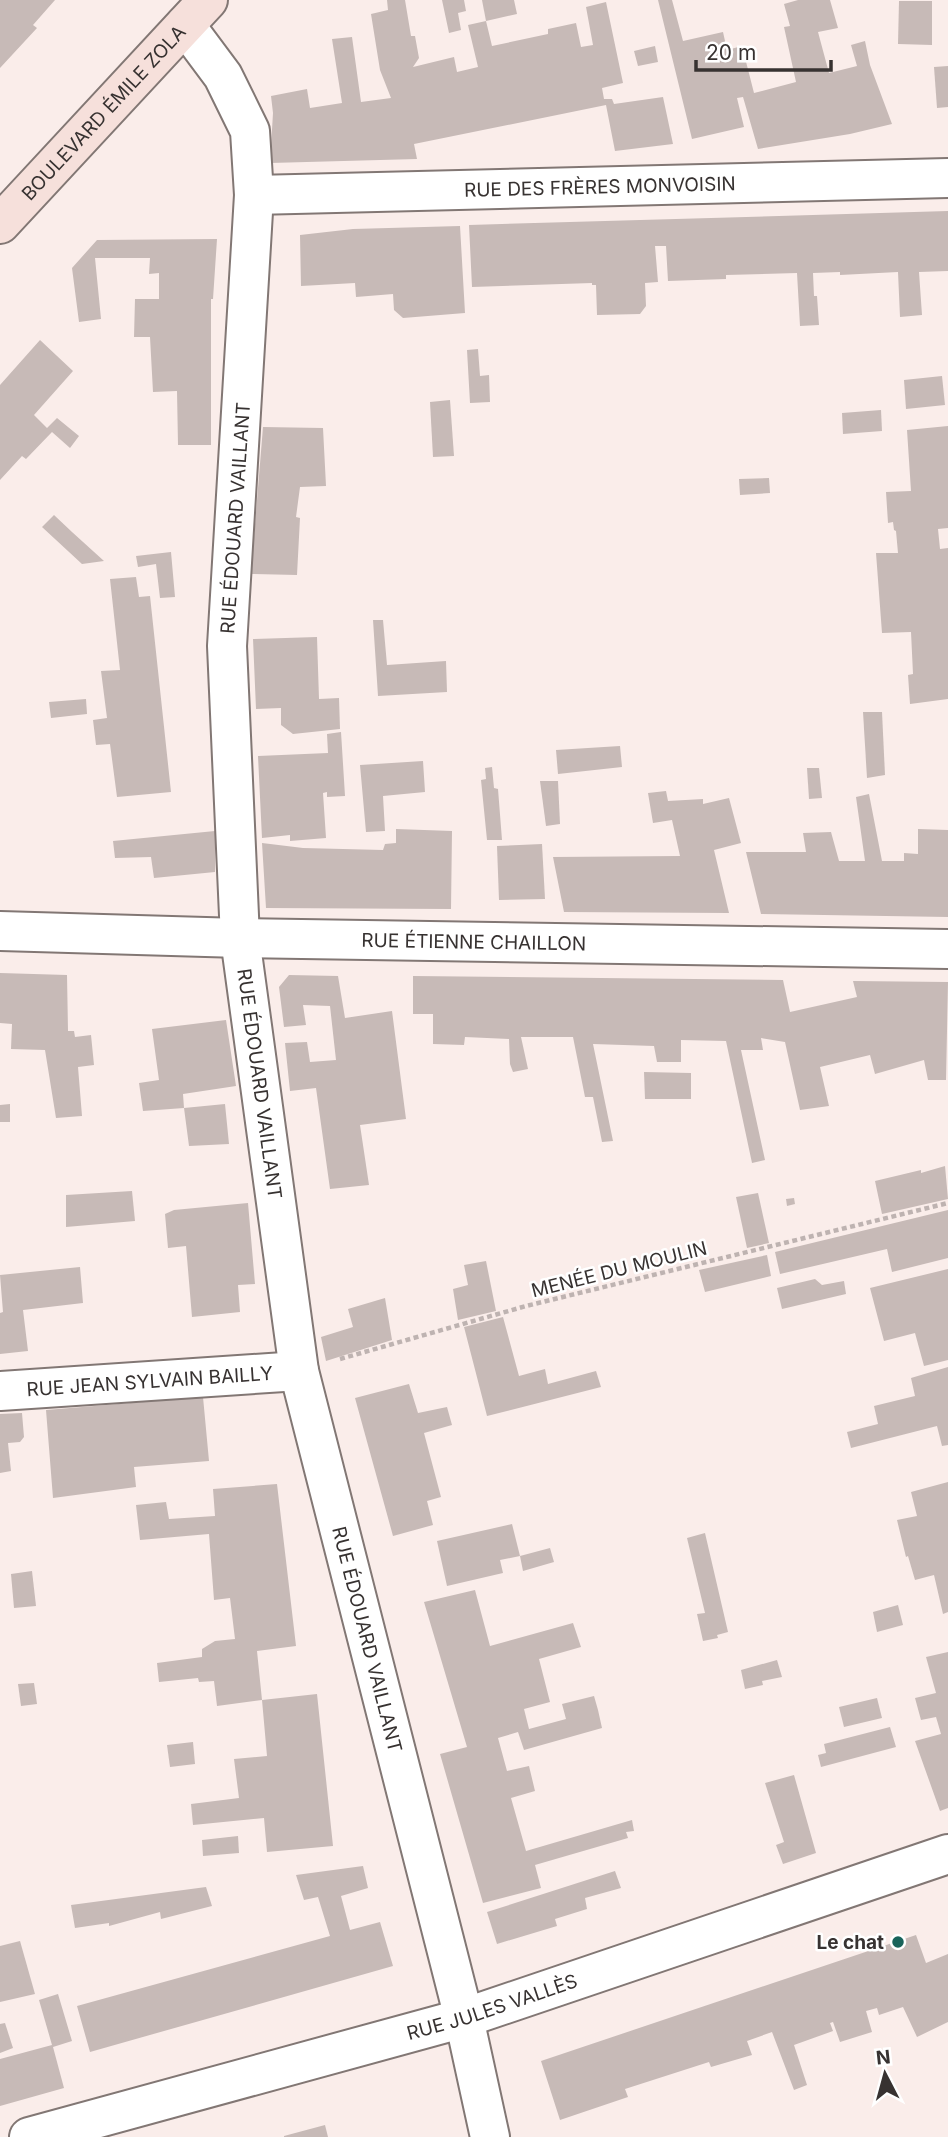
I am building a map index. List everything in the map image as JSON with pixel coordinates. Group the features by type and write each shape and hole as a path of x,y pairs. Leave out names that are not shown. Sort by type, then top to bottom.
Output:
{"main road":[{"name":"BOULEVARD ÉMILE ZOLA","path":"0,224 197,12"}],"street":[{"name":"RUE ÉDOUARD VAILLANT","path":"197,12 223,76 250,131 254,195 226,646 240,938 299,1371 464,2018 490,2137"},
{"name":"RUE DES FRÈRES MONVOISIN","path":"254,195 948,178"},
{"name":"RUE ÉTIENNE CHAILLON","path":"0,931 240,938 948,949"},
{"name":"RUE JEAN SYLVAIN BAILLY","path":"0,1391 299,1371"},
{"name":"RUE JULES VALLÈS","path":"29,2137 464,2018 948,1854"}],"path":[{"name":"MENÉE DU MOULIN","path":"299,1371 526,1306 948,1203"}],"building":[{"path":"0,0 55,0 33,25 37,28 0,68"},
{"path":"387,0 405,0 411,36 415,36 419,58 413,67 454,57 457,72 478,67 468,25 486,21 492,46 548,34 548,29 576,23 581,47 593,45 586,7 606,2 623,83 602,88 604,99 612,99 614,104 663,97 673,144 615,151 606,105 414,144 417,159 270,163 273,113 271,96 307,89 310,108 342,103 332,39 352,37 361,102 391,98 380,70 371,14 388,10"},
{"path":"442,0 464,0 466,11 458,13 461,30 449,33"},
{"path":"482,0 514,0 517,14 486,21"},
{"path":"658,0 672,0 683,41 723,32 727,50 742,46 754,93 796,82 784,27 790,26 784,4 798,0 830,0 838,28 818,32 829,73 857,66 851,45 865,41 870,65 892,124 850,134 758,149 743,97 737,98 744,127 692,139"},
{"path":"899,1 932,1 932,45 898,44"},
{"path":"655,46 658,62 638,66 634,51"},
{"path":"948,66 948,107 937,108 934,67"},
{"path":"948,211 948,271 919,272 922,315 900,317 898,272 840,275 840,272 813,273 819,325 800,326 797,273 726,275 726,279 668,281 666,246 655,246 658,282 645,283 646,306 640,314 597,315 596,285 592,283 472,287 469,225"},
{"path":"460,226 465,313 403,318 394,310 393,294 356,297 355,283 301,286 300,235 353,229"},
{"path":"217,239 211,299 211,445 178,445 177,391 153,392 150,337 134,337 135,299 159,299 159,273 149,274 150,258 95,258 101,319 79,322 72,268 97,240"},
{"path":"40,340 73,371 34,415 47,428 57,418 79,436 70,448 52,432 26,459 22,456 0,480 0,385"},
{"path":"478,349 480,376 489,375 490,402 470,403 467,350"},
{"path":"942,376 945,405 906,409 904,380"},
{"path":"450,400 454,456 433,457 430,402"},
{"path":"881,410 882,431 843,434 842,413"},
{"path":"948,426 948,528 938,529 940,549 948,548 948,699 910,704 908,675 913,674 911,632 882,633 876,553 898,553 893,522 888,523 886,492 911,491 907,430"},
{"path":"263,427 323,428 326,486 300,487 296,517 300,518 297,575 251,574"},
{"path":"769,478 770,493 740,495 739,479"},
{"path":"54,515 104,561 82,564 42,527"},
{"path":"171,552 175,597 160,598 156,564 138,567 136,556"},
{"path":"136,577 139,597 150,596 171,792 117,797 110,744 96,745 93,720 107,718 101,671 120,670 110,579"},
{"path":"373,620 383,620 387,665 446,661 447,692 378,696"},
{"path":"317,637 319,699 339,698 340,729 293,734 281,725 281,708 256,709 253,639"},
{"path":"86,699 87,714 51,718 49,702"},
{"path":"863,712 882,712 885,775 867,778"},
{"path":"341,732 345,796 327,797 327,792 323,793 326,838 290,841 290,835 262,838 258,756 328,753 327,734"},
{"path":"620,746 622,767 558,774 556,750"},
{"path":"423,761 425,792 383,796 385,831 366,832 360,765"},
{"path":"492,767 494,788 498,789 502,840 487,840 481,780 486,779 485,768"},
{"path":"807,768 819,768 822,798 809,799"},
{"path":"540,781 558,781 560,824 546,826"},
{"path":"666,791 668,801 703,799 703,804 729,798 741,843 714,850 729,913 564,912 553,857 680,856 672,820 653,823 648,793"},
{"path":"869,794 882,861 904,861 904,853 918,854 918,829 948,830 948,917 761,914 746,852 806,852 803,833 831,832 839,861 865,861 856,797"},
{"path":"396,829 452,831 451,909 266,908 262,843 303,848 383,850 385,844 396,843"},
{"path":"215,831 215,872 154,878 151,857 115,858 113,841"},
{"path":"542,844 545,899 499,900 497,846"},
{"path":"0,973 67,975 68,1031 74,1031 75,1037 91,1035 94,1065 78,1067 82,1116 56,1118 45,1050 11,1049 12,1024 0,1023"},
{"path":"289,975 338,976 345,1018 392,1011 406,1119 360,1125 369,1185 330,1189 316,1088 290,1091 285,1043 307,1042 310,1062 336,1060 330,1006 303,1005 306,1025 284,1027 279,987"},
{"path":"413,976 783,980 790,1012 857,997 853,981 948,982 946,1080 928,1080 924,1060 875,1074 870,1055 820,1067 829,1106 800,1110 785,1042 761,1038 763,1050 741,1050 765,1160 752,1163 726,1041 681,1040 681,1062 657,1062 654,1046 593,1044 613,1141 602,1142 593,1097 585,1097 573,1037 521,1037 528,1069 513,1072 509,1039 465,1037 464,1045 433,1044 433,1014 413,1014"},
{"path":"226,1020 236,1086 183,1094 184,1108 143,1111 139,1083 159,1080 152,1029"},
{"path":"644,1072 691,1073 691,1099 645,1099"},
{"path":"10,1104 10,1122 0,1122 0,1105"},
{"path":"225,1104 229,1144 189,1146 184,1108"},
{"path":"945,1166 948,1199 882,1214 875,1181"},
{"path":"132,1191 135,1221 66,1227 66,1195"},
{"path":"758,1193 769,1243 747,1248 736,1197"},
{"path":"794,1198 795,1204 787,1206 786,1199"},
{"path":"248,1203 255,1284 238,1285 240,1312 192,1317 186,1246 168,1248 165,1214 174,1210"},
{"path":"948,1210 948,1258 892,1272 887,1249 780,1274 775,1252"},
{"path":"767,1255 771,1276 705,1292 699,1270"},
{"path":"486,1261 496,1311 458,1320 453,1289 468,1285 464,1265"},
{"path":"80,1267 83,1303 23,1310 28,1351 0,1354 0,1313 3,1312 0,1275"},
{"path":"948,1269 948,1360 924,1366 915,1333 884,1341 870,1288"},
{"path":"815,1279 822,1285 844,1281 846,1294 782,1309 777,1288"},
{"path":"385,1298 392,1340 326,1361 321,1337 353,1327 348,1309"},
{"path":"503,1317 519,1376 545,1369 548,1384 596,1371 601,1387 487,1416 464,1327"},
{"path":"948,1367 948,1445 942,1446 937,1426 851,1448 847,1432 878,1424 874,1406 915,1396 911,1378"},
{"path":"409,1384 418,1413 447,1407 452,1425 424,1433 441,1497 427,1501 433,1525 393,1536 355,1398"},
{"path":"203,1397 209,1461 134,1467 136,1487 53,1498 46,1410"},
{"path":"22,1413 24,1437 20,1442 8,1443 11,1471 0,1473 0,1414"},
{"path":"948,1482 948,1612 943,1614 934,1575 915,1580 897,1520 917,1516 911,1492"},
{"path":"277,1484 296,1646 257,1651 262,1700 217,1706 214,1681 199,1682 198,1678 159,1682 157,1663 202,1657 202,1649 215,1641 235,1639 230,1598 214,1600 209,1534 140,1540 136,1505 166,1502 169,1519 215,1516 213,1489"},
{"path":"512,1524 520,1556 500,1560 503,1573 447,1586 437,1541"},
{"path":"705,1533 728,1632 717,1635 718,1638 703,1641 697,1614 705,1613 687,1538"},
{"path":"550,1548 554,1562 523,1571 520,1556"},
{"path":"32,1571 36,1606 14,1608 11,1574"},
{"path":"475,1590 490,1646 573,1623 581,1647 539,1659 550,1702 524,1709 529,1729 566,1719 562,1704 594,1696 602,1728 524,1750 518,1732 498,1738 507,1771 529,1766 535,1791 511,1798 526,1851 632,1820 634,1831 626,1832 628,1838 535,1865 541,1888 483,1903 440,1754 467,1747 424,1602"},
{"path":"898,1605 903,1625 877,1632 873,1612"},
{"path":"948,1652 948,1808 940,1811 915,1741 941,1734 936,1717 921,1720 915,1698 936,1693 926,1657"},
{"path":"777,1660 782,1677 762,1681 763,1685 745,1689 741,1670"},
{"path":"34,1683 37,1704 21,1706 18,1684"},
{"path":"317,1694 333,1846 267,1852 264,1818 193,1825 191,1804 239,1798 234,1759 267,1756 262,1700"},
{"path":"877,1698 882,1718 844,1727 839,1707"},
{"path":"890,1727 896,1747 821,1767 818,1755 826,1753 824,1744"},
{"path":"193,1742 195,1764 170,1767 167,1745"},
{"path":"794,1775 816,1853 783,1864 776,1845 784,1842 765,1783"},
{"path":"238,1836 239,1853 203,1856 202,1840"},
{"path":"363,1866 368,1888 341,1896 350,1930 380,1922 393,1966 90,2052 77,2006 330,1936 318,1897 304,1900 296,1875"},
{"path":"615,1871 621,1888 585,1898 587,1909 555,1919 557,1926 497,1944 487,1912"},
{"path":"206,1887 212,1906 161,1919 160,1912 109,1926 109,1923 75,1928 71,1905"},
{"path":"916,1935 926,1963 948,1954 948,2022 917,2037 903,2007 879,2015 877,2008 866,2011 872,2032 840,2042 833,2022 830,2023 833,2031 794,2045 807,2085 794,2090 772,2032 747,2041 752,2055 711,2067 709,2062 625,2089 628,2097 560,2120 541,2061"},
{"path":"20,1941 35,1994 0,2002 0,1946"},
{"path":"58,1994 72,2041 53,2047 64,2088 0,2106 0,2059 52,2045 39,2000"},
{"path":"5,2023 13,2048 0,2053 0,2024"},
{"path":"325,2125 328,2137 284,2137 284,2136"}],"place":[{"name":"Le chat","path":"898,1942"}]}
